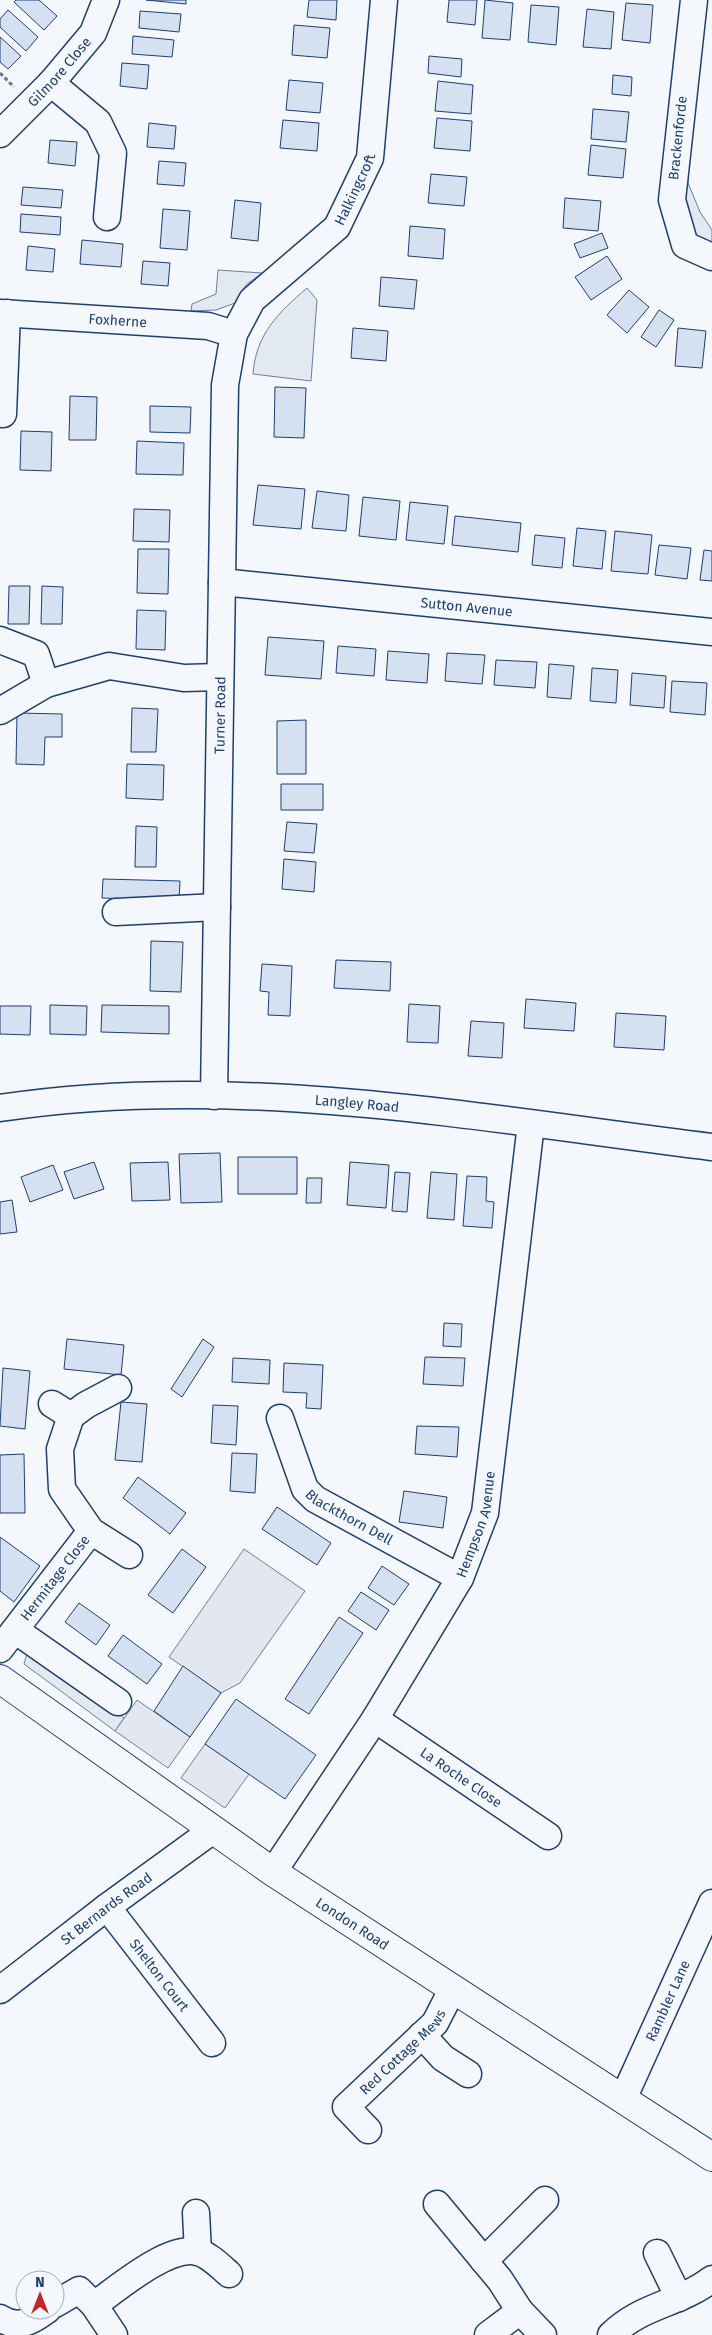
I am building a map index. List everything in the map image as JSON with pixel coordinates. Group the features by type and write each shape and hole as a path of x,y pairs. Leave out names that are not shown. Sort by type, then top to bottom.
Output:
{"main road":[{"name":"London Road","path":"0,1679 274,1872 452,1990 712,2157"}],"street":[{"name":"Gilmore Close","path":"0,134 51,83 93,33 106,0"},
{"name":"Halkingcroft","path":"234,334 252,300 337,227 370,158 384,0"},
{"name":"Brackenforde","path":"694,0 672,200 684,244 712,257"},
{"path":"51,83 98,122 113,154 106,217"},
{"path":"3,414 4,313"},
{"name":"Foxherne","path":"4,313 208,326 234,334"},
{"name":"Turner Road","path":"214,1096 225,386 234,334"},
{"name":"Sutton Avenue","path":"222,582 712,632"},
{"path":"0,640 36,654 46,684"},
{"path":"0,711 46,684 109,666 184,678 220,676"},
{"path":"116,912 217,907"},
{"name":"Langley Road","path":"0,1108 106,1096 214,1096 363,1104 712,1147"},
{"name":"Hempson Avenue","path":"274,1872 375,1719 460,1578 485,1513 531,1124"},
{"name":"Hermitage Close","path":"118,1388 86,1405 62,1410 60,1449 62,1489 91,1531 129,1555"},
{"name":"Blackthorn Dell","path":"280,1418 305,1489 315,1499 460,1578"},
{"name":"Hermitage Close","path":"7,1640 91,1531"},
{"path":"7,1640 118,1702"},
{"name":"La Roche Close","path":"375,1719 548,1836"},
{"name":"St Bernards Road","path":"0,1990 107,1907 213,1830"},
{"name":"Rambler Lane","path":"624,2099 712,1902"},
{"name":"Shelton Court","path":"107,1907 212,2044"},
{"name":"Red Cottage Mews","path":"368,2130 346,2108 435,2022 452,1990"},
{"path":"422,2036 444,2058 468,2074"},
{"path":"492,2270 545,2200"},
{"path":"437,2204 492,2270 520,2310 544,2335"},
{"path":"196,2213 198,2252"},
{"path":"65,2302 87,2298 183,2251 198,2252 209,2258 228,2274"},
{"path":"657,2253 679,2298"},
{"path":"611,2335 625,2321 646,2309 679,2298 700,2288 712,2279"},
{"path":"87,2298 114,2335"},
{"path":"488,2335 520,2310"},
{"path":"0,2318 6,2322 22,2324 33,2320"}],"shaded area":[{"path":"688,173 688,183 700,212 712,230 712,246 695,234 682,213 679,200"},
{"path":"218,270 262,273 246,285 235,303 216,310 191,311 192,304 216,294"},
{"path":"307,288 317,300 311,381 253,374 259,347 270,325"},
{"path":"244,1549 305,1591 240,1683 221,1693 169,1657"},
{"path":"28,1650 124,1718 115,1731 24,1664"},
{"path":"137,1700 190,1737 168,1768 115,1731"},
{"path":"205,1744 249,1774 225,1808 181,1778"}],"building":[{"path":"16,0 39,0 57,16 44,30 14,2"},
{"path":"146,0 186,0 186,4"},
{"path":"309,0 337,0 336,20 307,17"},
{"path":"449,0 477,0 475,25 447,22"},
{"path":"485,0 513,3 510,40 482,38"},
{"path":"626,3 653,5 650,43 622,40"},
{"path":"531,5 559,7 556,45 528,42"},
{"path":"587,9 614,12 611,49 583,47"},
{"path":"8,10 38,37 26,51 0,27 0,19"},
{"path":"140,11 181,14 179,32 139,28"},
{"path":"294,25 330,28 327,58 292,55"},
{"path":"133,36 174,40 172,57 132,54"},
{"path":"0,37 21,56 8,69 0,62"},
{"path":"429,56 462,59 461,77 428,73"},
{"path":"122,63 149,65 147,89 120,86"},
{"path":"613,75 632,77 631,96 612,94"},
{"path":"289,80 323,83 320,113 286,110"},
{"path":"438,81 473,85 471,114 435,111"},
{"path":"593,109 629,112 626,142 591,139"},
{"path":"437,118 472,121 470,151 434,148"},
{"path":"283,120 319,123 317,151 280,148"},
{"path":"149,123 176,126 174,149 147,147"},
{"path":"50,140 77,142 75,166 48,163"},
{"path":"591,145 626,149 623,178 588,175"},
{"path":"159,161 186,163 184,186 157,184"},
{"path":"431,174 467,177 464,206 428,203"},
{"path":"23,187 63,190 61,208 21,205"},
{"path":"565,198 601,201 598,231 563,228"},
{"path":"235,200 261,203 258,241 231,238"},
{"path":"163,209 190,211 187,250 160,248"},
{"path":"21,214 61,217 60,235 20,232"},
{"path":"410,226 445,229 443,259 408,256"},
{"path":"602,233 608,248 580,258 574,244"},
{"path":"82,240 123,244 121,267 80,264"},
{"path":"28,246 55,249 53,272 26,270"},
{"path":"607,256 622,279 591,300 575,277"},
{"path":"143,261 170,263 168,286 141,284"},
{"path":"381,277 417,280 414,309 379,306"},
{"path":"629,290 649,307 627,333 607,315"},
{"path":"659,310 674,320 656,347 641,337"},
{"path":"353,328 388,331 386,361 351,358"},
{"path":"678,328 706,331 702,368 675,366"},
{"path":"275,387 306,388 304,438 274,437"},
{"path":"70,396 97,397 96,440 69,440"},
{"path":"150,406 191,407 190,433 150,432"},
{"path":"21,431 52,432 51,471 20,470"},
{"path":"137,441 184,443 183,475 136,474"},
{"path":"258,485 305,489 301,529 253,525"},
{"path":"317,491 349,495 346,531 312,528"},
{"path":"363,497 400,501 396,540 359,536"},
{"path":"410,502 448,506 444,544 406,540"},
{"path":"134,509 170,510 169,542 133,541"},
{"path":"455,516 521,523 518,552 452,545"},
{"path":"577,528 606,531 602,569 573,566"},
{"path":"615,531 652,535 648,574 611,571"},
{"path":"535,535 565,538 562,568 532,565"},
{"path":"659,545 691,548 687,579 655,575"},
{"path":"138,549 169,549 168,594 137,593"},
{"path":"704,550 712,551 712,581 700,580"},
{"path":"9,586 30,586 29,624 8,624"},
{"path":"42,586 63,587 62,624 41,624"},
{"path":"137,610 166,611 165,650 136,649"},
{"path":"268,637 324,641 321,679 265,675"},
{"path":"338,646 376,649 374,676 336,673"},
{"path":"388,651 429,654 427,683 386,680"},
{"path":"447,653 485,655 482,684 445,681"},
{"path":"496,660 537,662 535,688 494,685"},
{"path":"549,664 574,666 571,699 547,697"},
{"path":"592,668 618,670 616,703 590,701"},
{"path":"632,673 666,676 664,708 630,705"},
{"path":"672,681 707,683 705,715 670,712"},
{"path":"132,708 158,709 156,752 131,752"},
{"path":"17,713 62,714 62,737 45,737 44,765 16,764"},
{"path":"306,720 306,774 277,774 277,721"},
{"path":"127,764 164,765 163,800 126,798"},
{"path":"281,784 323,784 323,810 281,810"},
{"path":"287,822 317,824 314,853 284,851"},
{"path":"136,826 157,827 156,867 135,867"},
{"path":"284,859 316,862 314,892 282,889"},
{"path":"103,879 180,881 179,900 102,898"},
{"path":"151,941 183,942 181,992 150,991"},
{"path":"336,960 391,962 390,991 334,988"},
{"path":"262,964 292,966 290,1016 268,1015 269,992 260,991"},
{"path":"526,999 576,1003 574,1031 524,1028"},
{"path":"409,1004 440,1006 438,1043 407,1042"},
{"path":"50,1005 87,1006 86,1035 50,1034"},
{"path":"102,1005 169,1006 169,1034 101,1032"},
{"path":"0,1006 31,1006 30,1035 0,1034"},
{"path":"616,1013 666,1016 664,1050 614,1047"},
{"path":"471,1021 504,1023 502,1058 468,1056"},
{"path":"220,1153 222,1202 181,1203 179,1154"},
{"path":"238,1157 297,1157 297,1194 238,1194"},
{"path":"94,1162 104,1189 74,1199 64,1172"},
{"path":"168,1162 170,1200 132,1201 130,1163"},
{"path":"350,1162 389,1165 386,1208 347,1205"},
{"path":"53,1165 63,1190 30,1202 21,1177"},
{"path":"395,1172 410,1173 407,1212 392,1211"},
{"path":"431,1172 457,1174 454,1220 427,1218"},
{"path":"467,1176 487,1177 486,1201 494,1202 492,1228 463,1226"},
{"path":"307,1178 322,1178 321,1203 306,1203"},
{"path":"12,1200 17,1232 0,1234 0,1202"},
{"path":"444,1323 462,1324 461,1347 443,1346"},
{"path":"67,1339 124,1345 121,1375 64,1369"},
{"path":"203,1339 214,1347 182,1397 171,1389"},
{"path":"425,1357 465,1358 463,1386 423,1384"},
{"path":"233,1358 270,1360 269,1384 232,1382"},
{"path":"284,1363 323,1365 321,1409 306,1408 307,1393 283,1392"},
{"path":"3,1368 30,1371 25,1429 0,1426"},
{"path":"121,1402 147,1404 142,1462 115,1460"},
{"path":"213,1405 238,1406 236,1445 211,1443"},
{"path":"417,1426 459,1427 457,1457 415,1454"},
{"path":"232,1453 257,1454 255,1493 230,1491"},
{"path":"24,1454 25,1513 0,1513 0,1455"},
{"path":"138,1477 186,1513 170,1534 123,1498"},
{"path":"404,1491 447,1497 443,1528 399,1522"},
{"path":"277,1507 331,1543 317,1565 262,1529"},
{"path":"0,1537 40,1566 14,1602 0,1591"},
{"path":"182,1549 206,1567 173,1613 148,1595"},
{"path":"382,1566 409,1584 394,1605 368,1588"},
{"path":"361,1592 389,1610 376,1630 348,1611"},
{"path":"79,1603 110,1625 96,1645 65,1622"},
{"path":"339,1617 363,1633 309,1714 285,1699"},
{"path":"123,1635 162,1664 147,1684 108,1656"},
{"path":"183,1666 221,1693 190,1737 154,1711"},
{"path":"236,1699 316,1755 285,1799 205,1744"}]}
